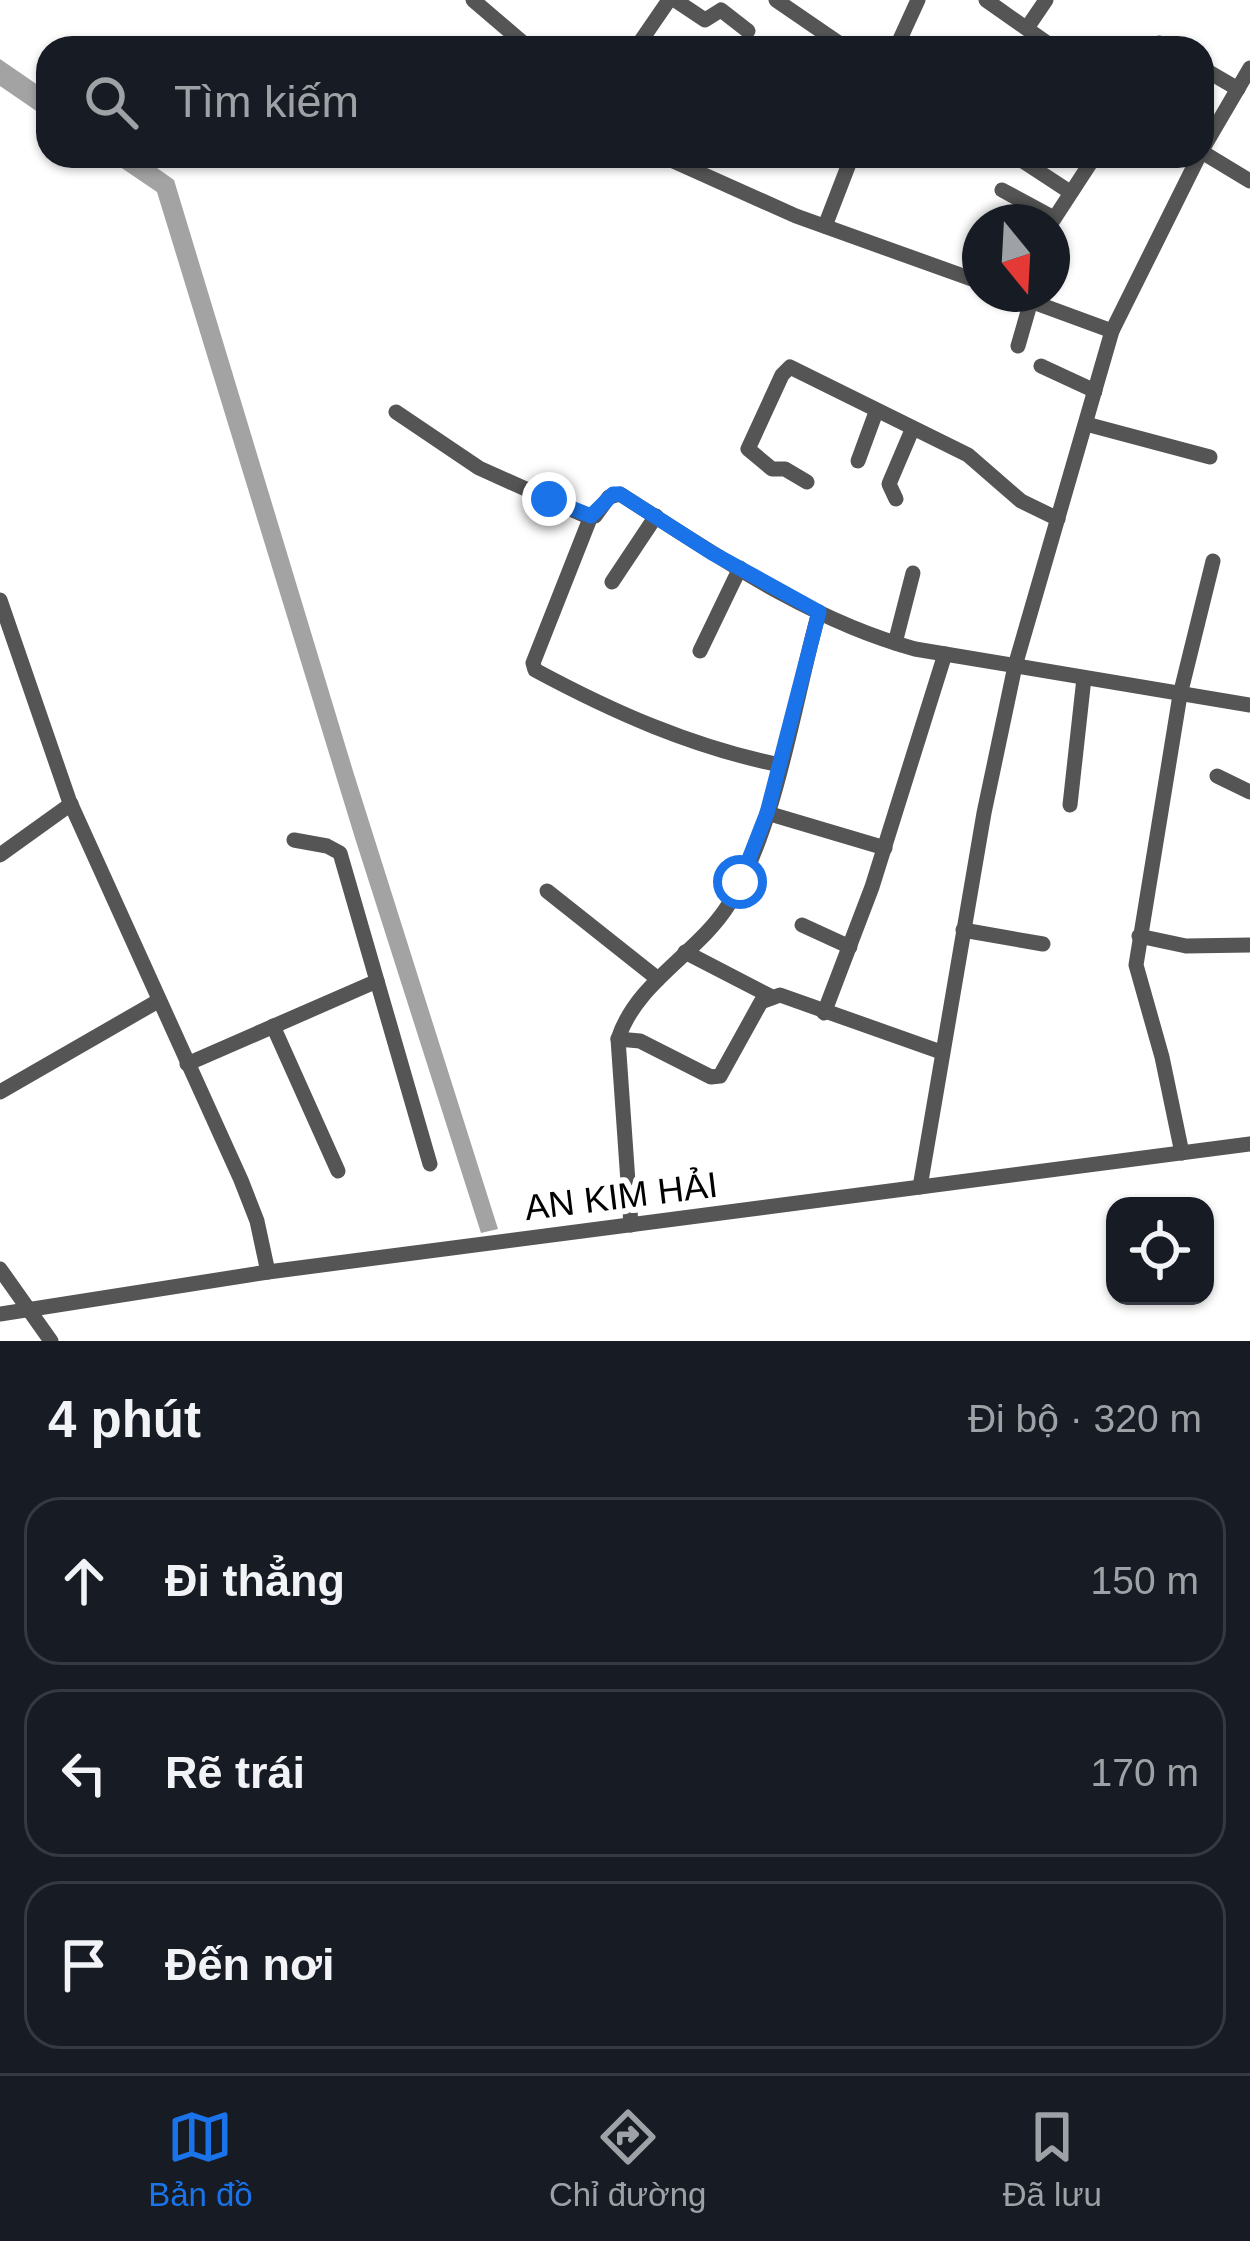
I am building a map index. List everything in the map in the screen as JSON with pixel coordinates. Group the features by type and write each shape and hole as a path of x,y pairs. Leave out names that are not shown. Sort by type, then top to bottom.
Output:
{"street":[{"path":"473,0 515,36"},
{"path":"645,36 672,0 705,20 721,10 748,31"},
{"path":"776,0 828,36"},
{"path":"902,36 918,0"},
{"path":"986,0 1038,36"},
{"path":"1027,28 1046,0"},
{"path":"1214,131 1250,68"},
{"path":"1214,75 1238,89"},
{"path":"1214,160 1250,181"},
{"path":"690,168 826,226 962,275"},
{"path":"826,226 847,168"},
{"path":"1033,168 1070,192"},
{"path":"1063,204 1087,168"},
{"path":"920,1187 963,930 1015,666 1112,331 1194,168"},
{"path":"1003,190 1026,204"},
{"path":"1018,346 1028,312"},
{"path":"1066,312 1112,331"},
{"path":"1041,366 1095,391"},
{"path":"807,482 785,469 772,470 749,452 749,441 786,369 803,370 876,412 968,455 1021,501 1058,519"},
{"path":"396,412 479,468 591,516"},
{"path":"858,461 876,412"},
{"path":"1086,424 1210,457"},
{"path":"896,499 889,484 912,430"},
{"path":"780,765 704,747 614,712 535,670 533,664 591,516 616,493 846,627 945,654 1250,705"},
{"path":"612,581 656,516"},
{"path":"1182,1153 1138,974 1139,936 1180,694 1213,562"},
{"path":"700,652 740,568"},
{"path":"895,643 913,573"},
{"path":"0,600 71,804 249,1201 268,1272"},
{"path":"631,1225 618,1039 630,1010 726,908 767,813 819,612"},
{"path":"824,1013 885,848 945,654"},
{"path":"1070,805 1084,678"},
{"path":"1217,776 1250,793"},
{"path":"0,855 71,804"},
{"path":"767,813 885,848"},
{"path":"294,840 327,846 340,854 430,1164"},
{"path":"547,891 658,979"},
{"path":"802,926 850,947"},
{"path":"963,930 1043,944"},
{"path":"1139,936 1186,946 1250,945"},
{"path":"686,952 770,996"},
{"path":"188,1064 377,981"},
{"path":"618,1039 640,1041 712,1077 720,1076 761,1002 780,995 941,1052"},
{"path":"0,1091 158,1001"},
{"path":"274,1026 338,1171"},
{"name":"AN KIM HẢI","path":"0,1314 268,1272 1250,1144"},
{"path":"0,1269 51,1341"}],"shaded area":[{"path":"0,59 36,84 36,111 0,86"},
{"path":"122,168 157,168 174,180 498,1229 481,1233 157,192"}],"route":[{"path":"549,499 595,516 613,494 620,494 712,553 819,612 767,813 740,882"}]}
